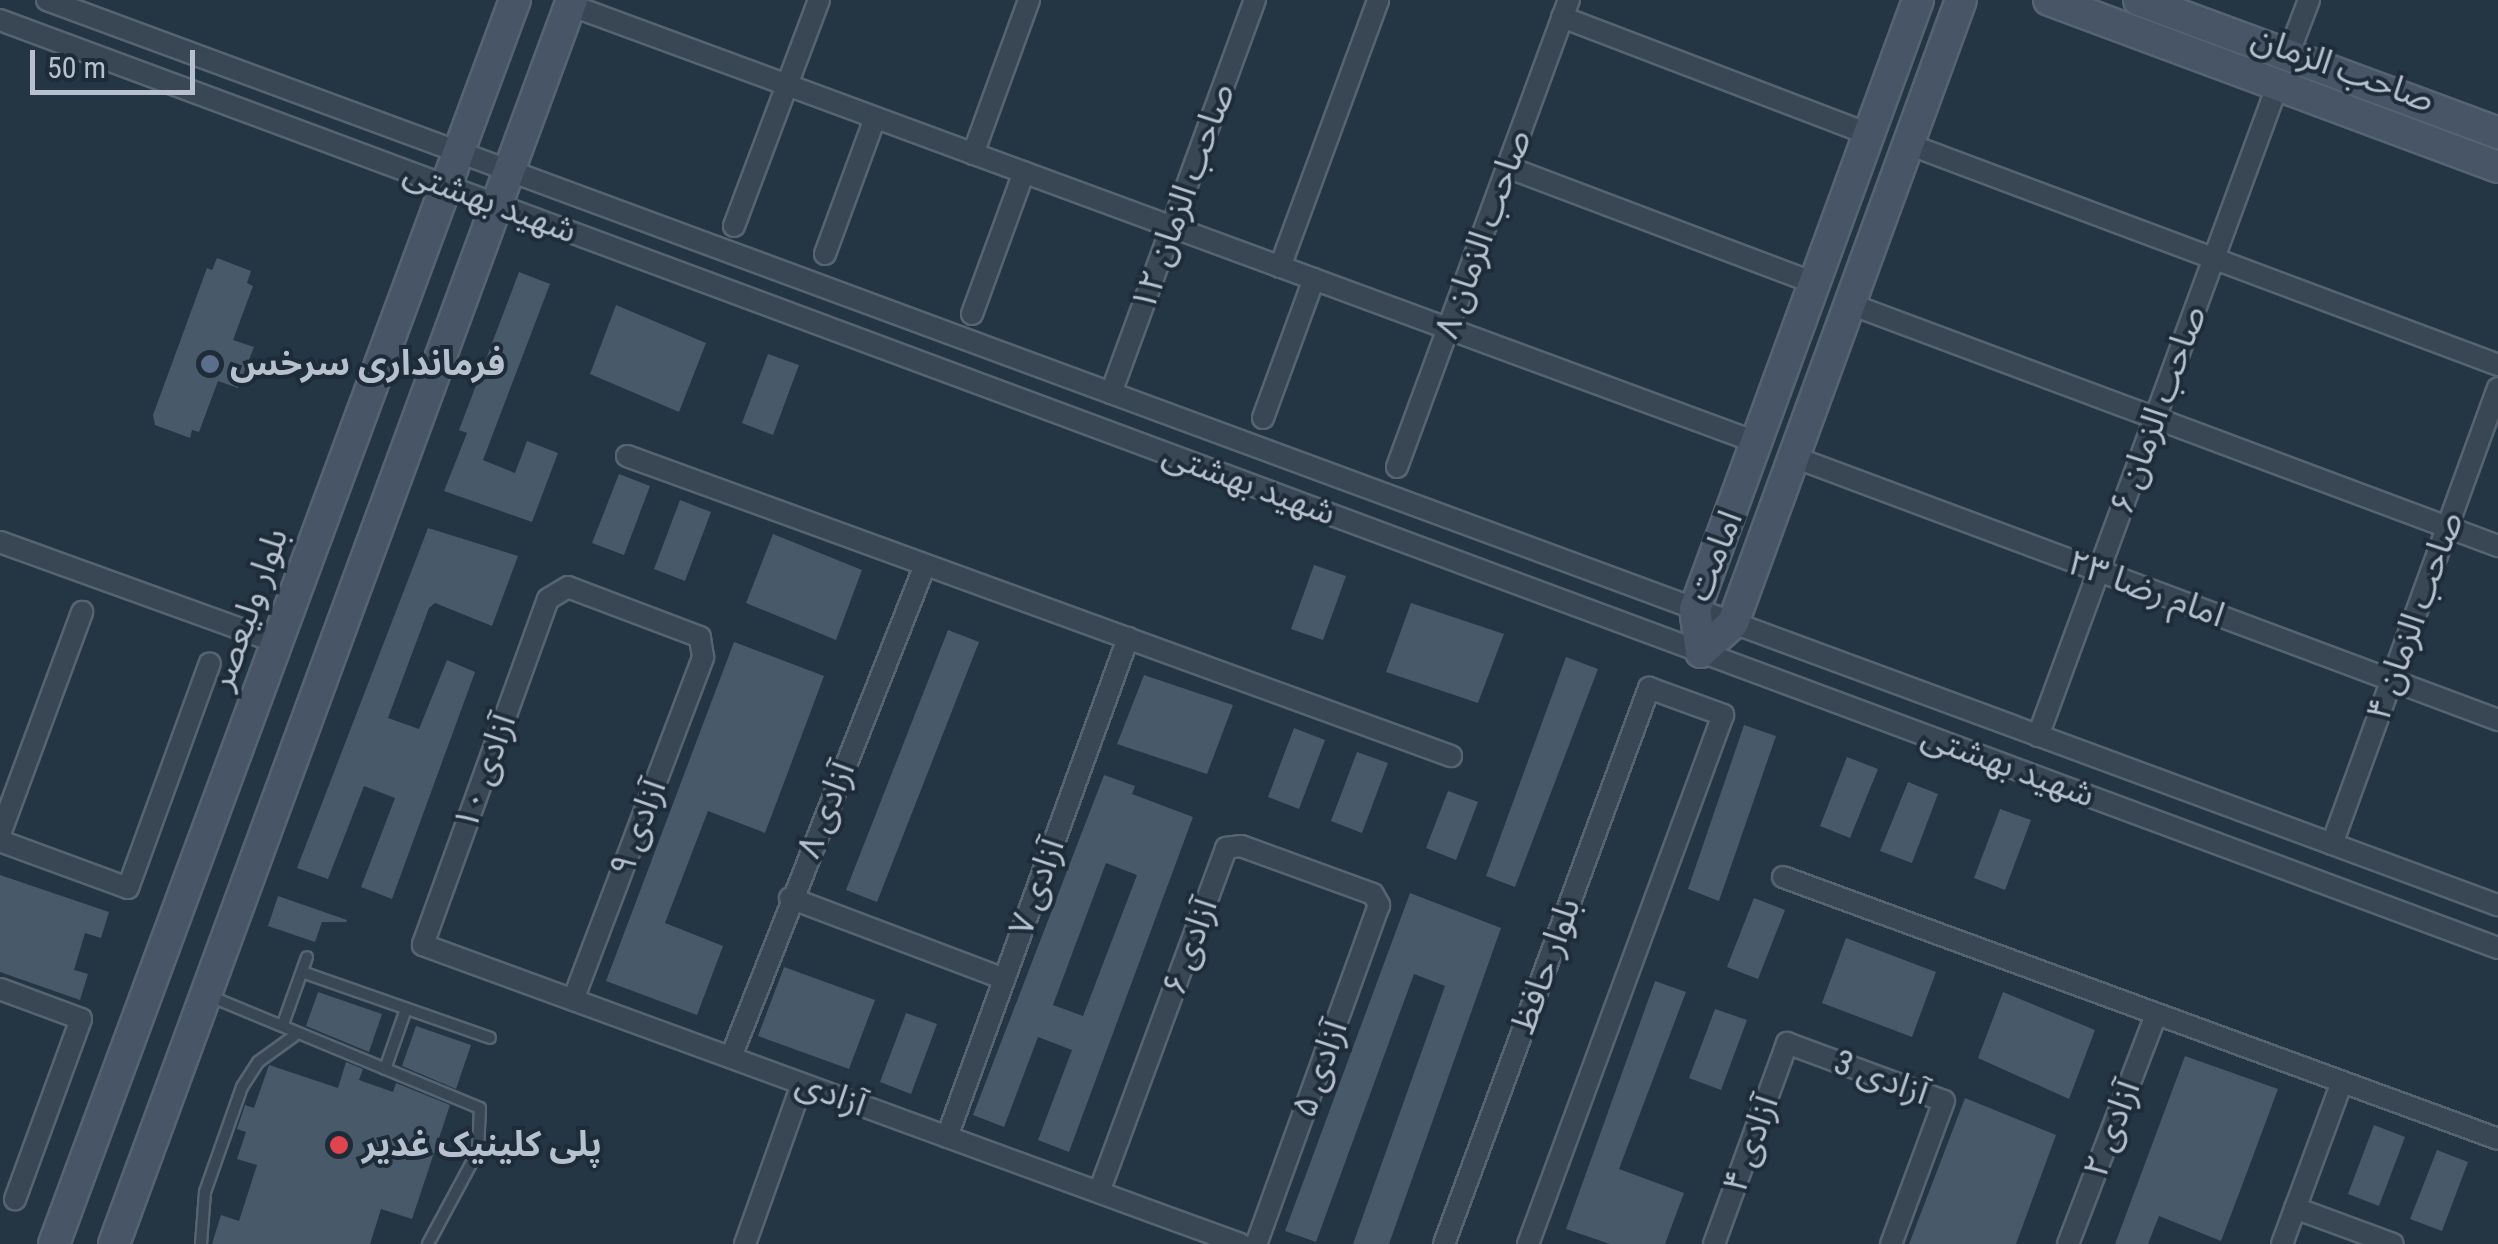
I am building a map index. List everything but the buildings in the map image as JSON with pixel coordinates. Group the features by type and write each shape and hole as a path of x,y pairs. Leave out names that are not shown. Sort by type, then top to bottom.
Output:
{"street":[{"name":"شهید بهشتی","path":"47,0 2498,906"},
{"name":"بلوار ولیعصر","path":"54,1244 515,0"},
{"path":"734,226 819,0"},
{"path":"972,154 1029,0"},
{"name":"صاحب الزمان ۱۲","path":"1111,393 1255,0"},
{"path":"1280,266 1378,0"},
{"name":"امامت","path":"1701,652 1695,609 1918,0"},
{"name":"امامت","path":"1701,652 1733,623 1961,0"},
{"name":"صاحب الزمان","path":"2050,0 2498,167"},
{"name":"صاحب الزمان","path":"2139,0 2498,133"},
{"path":"2288,55 2308,0"},
{"path":"69,1206 118,1234 571,3 1314,280 1449,325 1756,442"},
{"path":"1565,8 1869,134"},
{"name":"صاحب الزمان ۸","path":"1397,467 1565,8"},
{"name":"شهید بهشتی","path":"0,20 2498,948"},
{"name":"صاحب الزمان ۶","path":"2038,736 2278,84"},
{"path":"2411,134 2421,104"},
{"path":"825,254 875,118"},
{"path":"1908,144 2498,365"},
{"path":"1507,167 1814,284"},
{"path":"972,314 1024,172"},
{"path":"1263,418 1314,280"},
{"path":"1850,304 2498,546"},
{"name":"صاحب الزمان ۴","path":"2332,844 2498,388"},
{"path":"627,456 1451,756"},
{"name":"امام رضا ۲۳","path":"1794,457 2498,720"},
{"path":"0,542 277,642"},
{"name":"آزادی ۸","path":"731,1057 790,898 925,564"},
{"name":"آزادی ۹","path":"548,599 568,587 700,637 703,657 573,1000"},
{"name":"آزادی ۱۰","path":"423,944 548,599"},
{"path":"82,612 0,838 128,888 210,663"},
{"name":"آزادی ۷","path":"947,1136 1128,638"},
{"name":"بلوار حافظ","path":"1444,1244 1648,688 1722,715 1528,1244"},
{"name":"آزادی ۶","path":"1099,1192 1226,848 1242,846 1373,894"},
{"path":"1784,877 2498,1139"},
{"name":"آزادی ۵","path":"1256,1244 1378,905 1373,894"},
{"path":"790,898 1004,978"},
{"name":"آزادی","path":"423,944 1240,1244"},
{"path":"0,990 81,1019 16,1199"},
{"name":"آزادی ۲","path":"2068,1244 2156,1015"},
{"name":"آزادی ۴","path":"1714,1244 1787,1044"},
{"name":"آزادی 3","path":"1787,1044 1944,1101 1892,1244"},
{"path":"2282,1244 2342,1082"},
{"path":"745,1244 802,1084"},
{"path":"2295,1208 2393,1244"}],"lane":[{"path":"283,1024 306,957"},
{"path":"302,972 490,1038"},
{"path":"206,995 283,1024 294,1036 469,1098 483,1119 478,1150 428,1244"},
{"path":"386,1069 406,1009"},
{"path":"201,1244 205,1192 242,1087 258,1062 294,1036"}],"place":[{"name":"فرمانداری سرخس","path":"210,364"},
{"name":"پلی کلینیک غدیر","path":"339,1145"}]}
